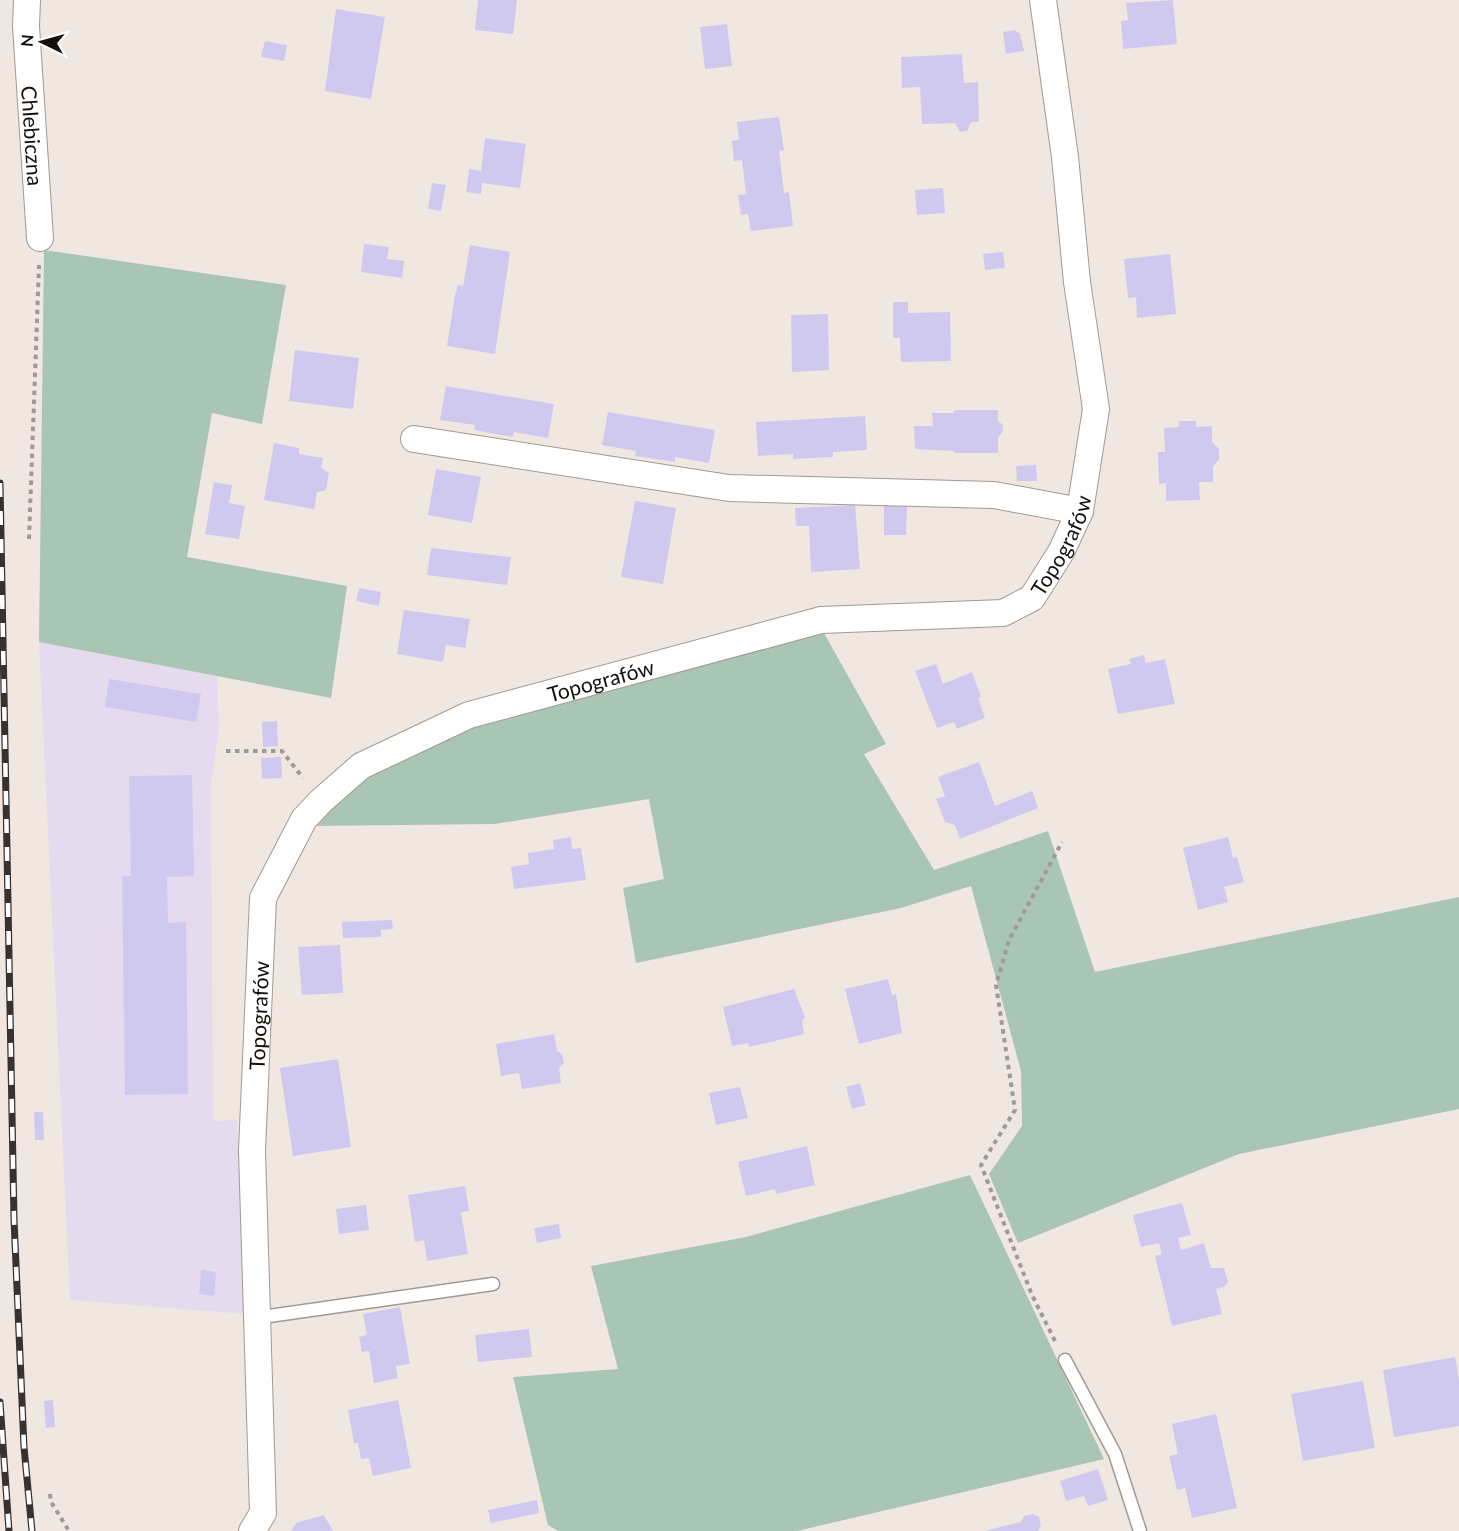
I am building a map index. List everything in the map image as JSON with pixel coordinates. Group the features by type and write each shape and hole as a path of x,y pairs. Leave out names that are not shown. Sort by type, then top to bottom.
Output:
{"street":[{"name":"Chlebiczna","path":"27,0 26,26 40,238"},
{"name":"Topografów","path":"252,1531 263,1514 262,1434 255,1318 252,1150 263,897 304,819 321,801 361,766 469,715 821,620 1003,613 1032,598 1061,552 1080,511 1096,409 1077,282 1065,157 1043,0"},
{"path":"414,439 729,488 994,495 1080,511"}],"lane":[{"path":"255,1318 493,1284"},
{"path":"1065,1360 1115,1454 1140,1531"}],"path":[{"path":"29,538 40,238"},
{"path":"226,751 282,751 321,801"},
{"path":"1062,842 1009,940 996,986 1015,1110 981,1165 1032,1295 1065,1360"},
{"path":"50,1494 51,1502 69,1531"}],"shaded area":[{"path":"39,642 217,676 219,728 211,784 213,1121 237,1120 246,1314 70,1300"}],"green space":[{"path":"44,250 286,285 262,424 212,413 187,557 347,586 331,698 39,642"},
{"path":"824,633 886,744 864,754 934,870 1048,831 1095,972 1459,897 1459,1109 1239,1154 1018,1243 989,1174 1022,1126 1021,1071 971,886 901,908 636,963 623,888 664,879 649,799 495,824 308,826 352,786 402,752 453,732"},
{"path":"970,1175 1104,1459 797,1531 558,1531 548,1525 513,1377 618,1369 591,1266 746,1237"}],"building":[{"path":"478,0 517,0 513,34 475,30"},
{"path":"1173,0 1177,44 1123,49 1121,21 1128,20 1126,3"},
{"path":"336,9 385,17 371,99 325,91"},
{"path":"727,24 732,66 705,69 700,27"},
{"path":"1015,30 1020,34 1024,51 1006,54 1003,32"},
{"path":"265,41 287,45 284,61 261,57"},
{"path":"962,54 964,83 978,82 979,122 971,122 967,131 960,132 955,123 922,124 920,87 902,88 901,57"},
{"path":"779,117 784,150 779,151 784,193 789,192 793,226 751,231 748,214 741,215 738,195 746,194 742,160 734,161 732,141 739,140 737,122"},
{"path":"485,138 526,144 520,188 482,183 481,194 466,192 469,169 481,171"},
{"path":"432,183 446,185 441,211 428,209"},
{"path":"943,188 945,213 917,215 915,190"},
{"path":"364,244 389,247 387,259 404,261 402,278 361,272"},
{"path":"470,245 510,252 495,354 447,346 455,295 458,285 463,286"},
{"path":"1003,252 1005,268 985,270 983,254"},
{"path":"1170,254 1176,314 1137,318 1136,297 1128,298 1124,259"},
{"path":"893,302 908,302 908,313 950,312 951,361 901,362 900,338 893,338"},
{"path":"828,314 829,370 792,372 791,315"},
{"path":"295,350 359,358 353,409 289,401"},
{"path":"446,386 554,404 548,438 514,432 513,437 474,430 475,425 440,420"},
{"path":"954,410 998,410 998,421 1003,425 1002,433 998,437 998,453 955,453 954,451 915,449 914,426 933,426 932,413 954,413"},
{"path":"608,412 715,430 709,463 675,457 675,462 635,456 636,451 602,445"},
{"path":"865,416 867,450 833,452 833,457 793,459 793,454 758,456 756,422"},
{"path":"1179,421 1196,421 1196,427 1212,426 1212,442 1219,449 1219,459 1213,467 1213,482 1199,482 1200,500 1166,501 1166,483 1159,484 1158,452 1165,452 1164,428 1179,427"},
{"path":"274,443 299,448 299,454 323,458 321,468 329,473 326,490 317,492 314,509 264,500"},
{"path":"1036,465 1037,481 1017,481 1016,466"},
{"path":"436,469 481,477 472,523 428,515"},
{"path":"214,482 232,485 229,503 245,506 239,539 205,534"},
{"path":"635,501 676,508 663,584 621,577"},
{"path":"907,504 906,535 884,535 884,505"},
{"path":"855,505 860,569 811,572 809,526 796,526 795,508"},
{"path":"431,548 511,557 507,585 427,575"},
{"path":"359,588 381,592 379,606 356,601"},
{"path":"404,610 470,619 465,648 446,645 443,662 397,654"},
{"path":"1144,655 1146,663 1165,659 1175,704 1118,714 1108,669 1131,664 1129,659"},
{"path":"936,664 943,684 972,672 981,697 978,698 985,718 957,729 954,722 937,728 915,671"},
{"path":"109,679 201,694 196,722 105,707"},
{"path":"277,721 278,746 263,747 262,722"},
{"path":"281,757 282,778 262,779 261,758"},
{"path":"979,762 995,806 1032,791 1038,808 960,839 955,825 945,822 936,799 945,796 938,777"},
{"path":"192,775 194,876 167,877 168,923 186,922 188,1094 125,1095 122,876 131,876 129,776"},
{"path":"571,837 572,849 581,848 586,880 514,889 511,867 529,864 528,853 554,849 553,840"},
{"path":"1228,837 1233,858 1237,857 1244,882 1224,887 1228,902 1198,910 1183,848"},
{"path":"392,920 393,929 381,930 381,937 343,938 342,922"},
{"path":"340,945 343,993 302,995 298,947"},
{"path":"888,979 892,995 896,994 902,1033 859,1044 845,989"},
{"path":"794,989 805,1017 802,1021 804,1034 749,1047 748,1043 732,1046 723,1007"},
{"path":"554,1034 557,1051 562,1054 564,1063 559,1068 561,1083 522,1089 519,1073 501,1076 496,1044"},
{"path":"338,1059 351,1147 293,1156 280,1068"},
{"path":"860,1083 866,1105 852,1109 846,1087"},
{"path":"740,1087 748,1118 716,1125 709,1093"},
{"path":"34,1112 43,1112 44,1140 35,1140"},
{"path":"807,1146 815,1185 776,1194 775,1189 746,1196 738,1162"},
{"path":"465,1186 469,1211 461,1212 468,1254 427,1261 424,1240 415,1242 408,1195"},
{"path":"1182,1203 1191,1235 1178,1238 1181,1250 1204,1243 1211,1268 1224,1268 1228,1282 1224,1287 1216,1289 1222,1314 1172,1326 1155,1256 1162,1254 1159,1243 1141,1247 1133,1215"},
{"path":"366,1205 369,1230 339,1234 336,1209"},
{"path":"559,1224 561,1238 537,1243 534,1228"},
{"path":"201,1270 216,1272 214,1296 199,1294"},
{"path":"400,1307 410,1364 396,1366 398,1378 374,1383 369,1351 362,1352 359,1337 367,1335 363,1314"},
{"path":"529,1329 532,1357 478,1362 475,1335"},
{"path":"1455,1357 1459,1380 1459,1426 1394,1437 1383,1370"},
{"path":"1363,1381 1375,1448 1303,1461 1291,1394"},
{"path":"53,1400 55,1427 46,1428 44,1401"},
{"path":"398,1400 411,1468 373,1476 369,1458 361,1459 358,1443 354,1443 348,1410"},
{"path":"1216,1414 1237,1508 1192,1518 1185,1488 1177,1490 1169,1456 1178,1454 1172,1424"},
{"path":"1098,1469 1108,1500 1088,1506 1084,1496 1066,1501 1060,1481"},
{"path":"537,1500 539,1513 491,1523 488,1510"},
{"path":"1033,1514 1039,1517 1041,1526 1038,1531 984,1531 1021,1522 1024,1516"},
{"path":"324,1515 333,1531 291,1531 296,1523"}],"railway":[{"path":"0,483 14,1219 24,1447 32,1531"},
{"path":"0,1402 9,1531"}]}
